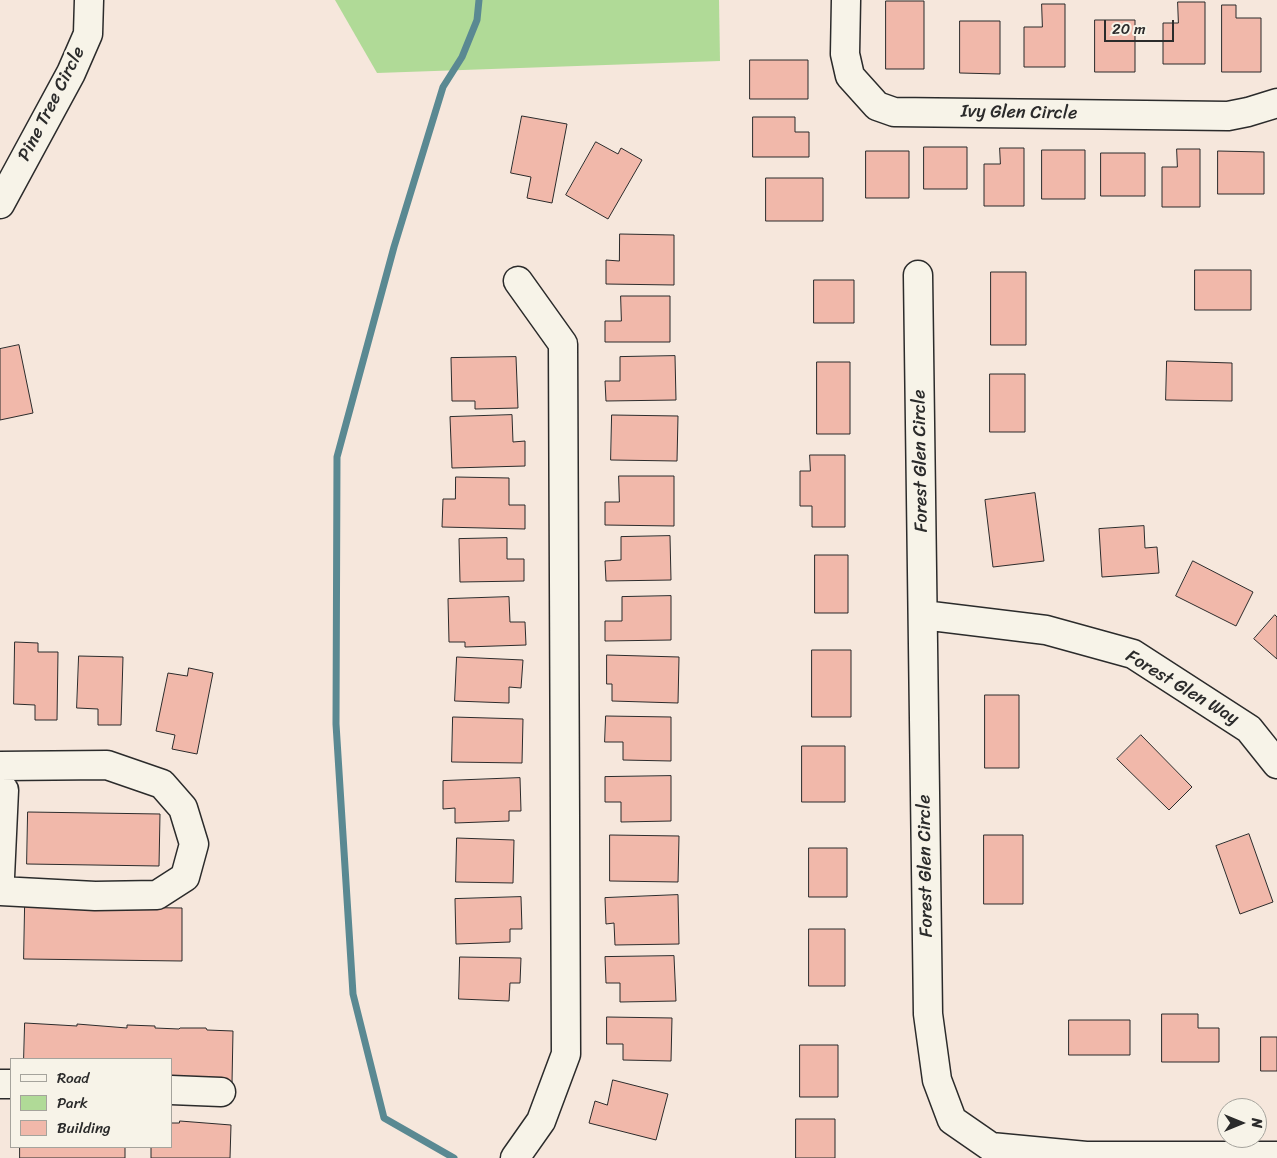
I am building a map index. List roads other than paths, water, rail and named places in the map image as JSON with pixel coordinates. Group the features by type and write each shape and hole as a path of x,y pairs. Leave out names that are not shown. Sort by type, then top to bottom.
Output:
{"street":[{"name":"Pine Tree Circle","path":"0,204 71,73 88,34 89,0"},
{"name":"Ivy Glen Circle","path":"846,0 844,54 850,76 876,106 894,112 1228,116 1277,103"},
{"name":"Forest Glen Circle","path":"918,275 928,1014 937,1080 952,1120 991,1147 1086,1156 1277,1156"},
{"path":"515,1158 541,1121 566,1054 563,344 518,281"},
{"name":"Forest Glen Way","path":"923,615 1046,630 1132,654 1249,729 1277,764"},
{"path":"0,766 107,765 162,784 183,808 194,844 186,877 157,895 95,896 0,891"},
{"path":"0,785 4,790 0,877"},
{"path":"172,1090 221,1092"}],"waterway":[{"path":"454,1158 384,1118 353,994 336,724 337,457 394,247 443,87 462,57 477,20 479,0"}]}
